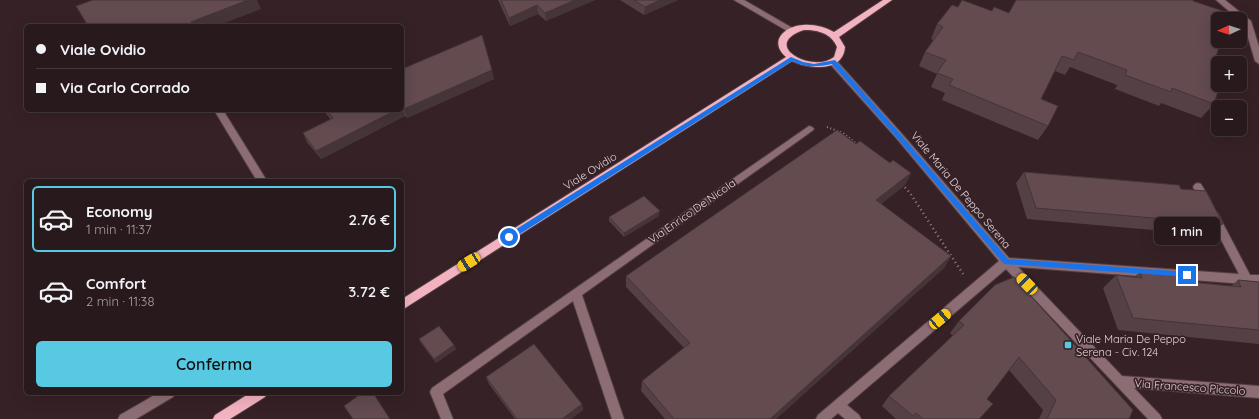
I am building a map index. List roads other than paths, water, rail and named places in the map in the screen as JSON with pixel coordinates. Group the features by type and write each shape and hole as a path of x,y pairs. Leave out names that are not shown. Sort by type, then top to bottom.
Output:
{"main road":[{"path":"834,36 888,0"},
{"path":"803,27 814,28 825,31 834,36 840,43 841,51 838,58 833,62 814,65 802,63 791,58 784,52 782,41 785,34 792,30 803,27"},
{"name":"Viale Ovidio","path":"404,304 791,58"},
{"path":"219,419 258,395"}],"street":[{"path":"738,0 792,30"},
{"path":"1220,0 1233,12"},
{"path":"1247,30 1259,61"},
{"name":"Viale Maria De Peppo Serena","path":"833,62 900,137 1006,262 1121,381 1155,419"},
{"path":"219,112 261,179"},
{"name":"Via Enrico De Nicola","path":"447,419 436,392 809,129"},
{"path":"1198,187 1247,279"},
{"path":"822,419 1006,262 1259,280"},
{"path":"576,293 618,419"},
{"name":"Via Francesco Piccolo","path":"1121,381 1259,392"},
{"path":"124,419 166,395"},
{"path":"838,406 855,419"}],"place":[{"name":"Viale Maria De Peppo Serena - Civ. 124","path":"1068,345"}]}
